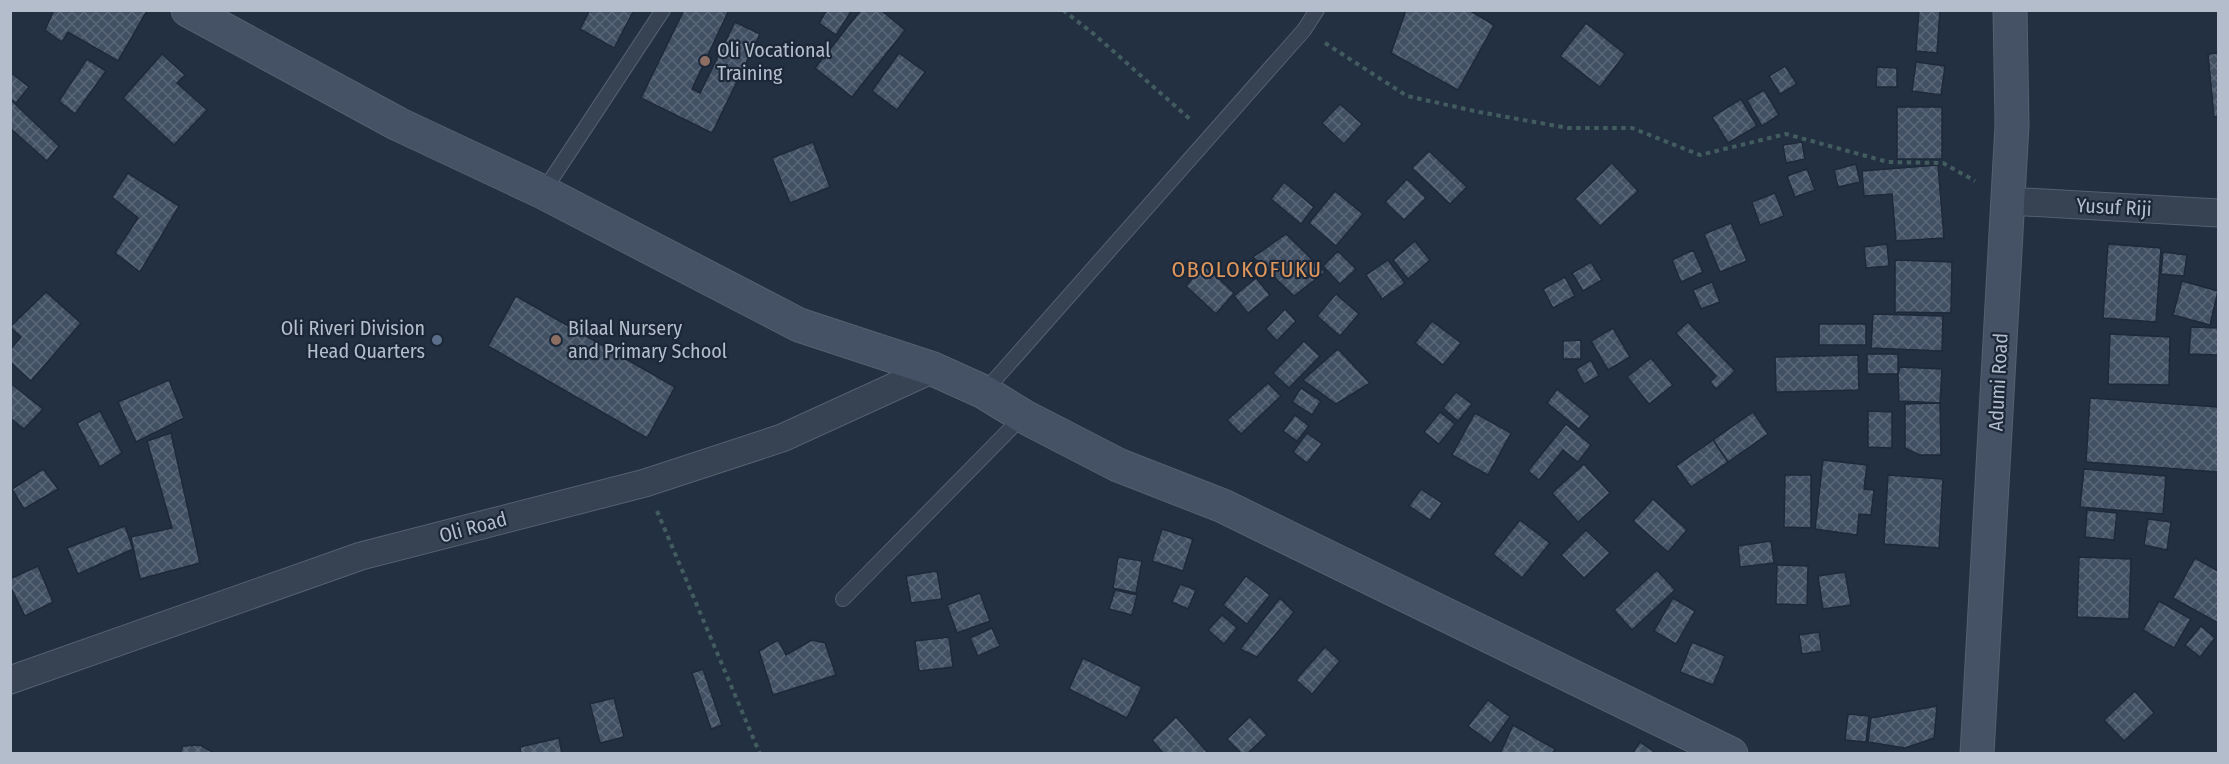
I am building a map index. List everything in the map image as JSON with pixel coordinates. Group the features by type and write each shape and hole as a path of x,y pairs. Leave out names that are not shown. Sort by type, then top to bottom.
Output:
{"street":[{"path":"188,10 398,124 543,192 799,325 933,369 984,392 1023,416 1118,465 1223,506 1731,753"},
{"name":"Adumi Road","path":"1977,753 2012,125 2010,10"},
{"name":"Yusuf Riji","path":"2008,201 2218,213"},
{"name":"Oli Road","path":"10,680 361,556 645,483 782,438 933,369"}],"lane":[{"path":"543,192 663,10"},
{"path":"984,392 1304,30 1317,10"},
{"path":"843,599 1023,416"}],"path":[{"path":"1063,10 1095,35 1208,136"},
{"path":"1304,30 1407,96 1568,128 1632,128 1700,155 1786,134 1888,162 1943,163 2008,201"},
{"path":"645,483 760,753"}],"building":[{"path":"54,10 147,11 118,61 68,32 62,42 45,30"},
{"path":"590,10 634,10 614,48 580,29"},
{"path":"684,10 729,10 692,89 700,93 735,22 760,34 712,133 641,98"},
{"path":"827,10 852,10 836,35 819,23"},
{"path":"861,10 881,10 905,30 852,97 815,68"},
{"path":"1406,10 1469,10 1494,25 1458,90 1391,53"},
{"path":"1919,10 1940,10 1937,53 1916,51"},
{"path":"1586,23 1625,54 1600,87 1560,56"},
{"path":"899,53 925,72 897,110 872,91"},
{"path":"2218,53 2218,116 2214,117 2208,54"},
{"path":"162,54 185,75 177,83 207,110 174,145 123,98"},
{"path":"87,59 106,71 75,114 59,101"},
{"path":"1916,62 1945,66 1941,95 1912,91"},
{"path":"1785,66 1797,84 1780,94 1769,76"},
{"path":"1877,67 1897,68 1897,87 1876,87"},
{"path":"10,72 29,87 16,103 10,99"},
{"path":"1764,90 1779,115 1762,126 1747,100"},
{"path":"10,99 59,146 47,161 10,128"},
{"path":"1741,99 1757,126 1728,143 1712,117"},
{"path":"1340,104 1362,124 1344,144 1322,123"},
{"path":"1897,107 1942,107 1942,159 1897,159"},
{"path":"813,142 830,187 790,203 772,158"},
{"path":"1802,142 1805,159 1786,163 1783,145"},
{"path":"1429,151 1467,187 1450,204 1412,168"},
{"path":"1612,163 1638,191 1600,226 1575,199"},
{"path":"1856,164 1860,182 1838,187 1834,170"},
{"path":"1938,165 1944,238 1896,241 1892,194 1864,196 1862,171"},
{"path":"1807,169 1815,190 1795,197 1787,176"},
{"path":"128,173 179,206 140,272 115,253 138,218 112,197"},
{"path":"1407,179 1426,198 1404,220 1385,202"},
{"path":"1284,182 1314,207 1301,224 1271,199"},
{"path":"1335,191 1363,214 1336,246 1309,223"},
{"path":"1775,193 1784,216 1760,225 1752,202"},
{"path":"1731,223 1747,261 1720,272 1704,234"},
{"path":"1286,234 1325,272 1294,296 1253,257"},
{"path":"1415,241 1430,260 1408,279 1393,260"},
{"path":"1887,244 1889,266 1866,268 1864,247"},
{"path":"2108,244 2161,248 2156,322 2103,318"},
{"path":"1693,250 1703,272 1681,282 1672,260"},
{"path":"1338,251 1356,269 1340,284 1323,266"},
{"path":"2163,252 2187,255 2184,276 2161,274"},
{"path":"1388,260 1405,283 1382,299 1366,275"},
{"path":"1895,260 1952,262 1951,313 1895,312"},
{"path":"1591,262 1602,280 1583,291 1572,273"},
{"path":"1204,265 1234,293 1216,314 1186,286"},
{"path":"1565,277 1575,296 1553,308 1543,289"},
{"path":"1256,278 1270,295 1248,313 1234,296"},
{"path":"2182,281 2218,291 2210,325 2173,315"},
{"path":"1712,282 1720,302 1701,309 1693,290"},
{"path":"46,292 81,323 31,381 10,362 10,350 21,337 10,327"},
{"path":"1336,294 1359,314 1340,336 1317,316"},
{"path":"516,296 675,387 647,438 488,346"},
{"path":"1285,309 1296,321 1277,341 1266,329"},
{"path":"1873,314 1943,316 1942,351 1871,348"},
{"path":"1432,321 1461,343 1443,365 1415,343"},
{"path":"1688,322 1735,371 1716,389 1710,382 1716,376 1676,333"},
{"path":"1819,324 1866,324 1866,345 1819,345"},
{"path":"2191,327 2218,328 2218,355 2189,354"},
{"path":"1613,328 1630,357 1608,370 1591,341"},
{"path":"2110,334 2170,337 2169,385 2108,384"},
{"path":"1581,340 1581,359 1563,359 1563,341"},
{"path":"1304,341 1320,356 1289,388 1273,373"},
{"path":"1338,349 1370,383 1336,404 1303,380"},
{"path":"1867,354 1898,354 1898,374 1867,374"},
{"path":"1858,355 1859,390 1776,392 1775,357"},
{"path":"1651,358 1673,385 1649,404 1627,377"},
{"path":"1591,360 1599,376 1584,384 1576,369"},
{"path":"1900,367 1942,369 1940,403 1899,401"},
{"path":"169,380 184,418 136,442 118,402"},
{"path":"10,383 43,409 24,429 10,418"},
{"path":"1268,383 1281,396 1241,434 1227,420"},
{"path":"1301,388 1321,401 1312,415 1292,402"},
{"path":"1557,389 1590,416 1579,429 1547,403"},
{"path":"1456,392 1472,404 1458,421 1443,408"},
{"path":"2090,398 2218,407 2218,472 2086,462"},
{"path":"1940,403 1941,455 1920,455 1905,448 1905,404"},
{"path":"100,411 122,453 100,467 77,423"},
{"path":"1868,411 1892,412 1892,448 1868,447"},
{"path":"1440,412 1455,424 1439,444 1424,432"},
{"path":"1753,412 1768,434 1728,462 1713,440"},
{"path":"1475,413 1511,433 1488,475 1452,455"},
{"path":"1295,415 1309,426 1297,441 1283,431"},
{"path":"1566,424 1591,445 1578,462 1563,450 1539,480 1528,471"},
{"path":"171,433 200,563 140,579 131,537 172,528 147,441"},
{"path":"1307,433 1322,444 1307,463 1293,452"},
{"path":"1713,440 1728,462 1691,487 1676,466"},
{"path":"1823,460 1867,465 1864,489 1874,490 1871,515 1859,514 1857,535 1815,529"},
{"path":"1584,464 1610,493 1578,522 1552,493"},
{"path":"43,469 58,489 24,509 12,489"},
{"path":"2084,469 2166,476 2163,514 2080,507"},
{"path":"1785,475 1811,475 1811,528 1784,527"},
{"path":"1888,475 1943,479 1939,548 1884,544"},
{"path":"1421,489 1442,503 1430,520 1409,506"},
{"path":"1653,499 1687,530 1668,552 1633,521"},
{"path":"2087,510 2117,513 2114,540 2085,537"},
{"path":"2148,519 2171,522 2167,550 2144,545"},
{"path":"1520,520 1550,543 1522,578 1493,554"},
{"path":"125,526 133,549 78,574 67,548"},
{"path":"1162,529 1193,539 1183,571 1152,561"},
{"path":"1586,530 1610,553 1584,578 1561,555"},
{"path":"1771,541 1774,563 1740,567 1738,546"},
{"path":"1118,557 1142,561 1136,593 1113,588"},
{"path":"2079,557 2131,559 2129,619 2077,617"},
{"path":"2195,558 2218,571 2218,623 2173,598"},
{"path":"1777,565 1808,566 1807,605 1776,604"},
{"path":"38,566 53,602 25,616 10,586 10,579"},
{"path":"1657,570 1675,590 1632,630 1614,610"},
{"path":"937,571 942,599 911,603 906,576"},
{"path":"1845,572 1851,605 1823,609 1818,576"},
{"path":"1246,576 1270,595 1247,624 1223,605"},
{"path":"1180,584 1196,590 1188,609 1172,602"},
{"path":"1115,590 1137,595 1132,615 1109,609"},
{"path":"980,593 990,621 957,633 947,605"},
{"path":"1280,598 1294,612 1257,657 1240,649"},
{"path":"1673,598 1695,611 1676,644 1654,631"},
{"path":"2159,601 2191,619 2174,648 2143,630"},
{"path":"1222,615 1237,628 1224,644 1208,630"},
{"path":"2201,626 2215,638 2200,657 2185,645"},
{"path":"992,628 1000,646 978,656 970,638"},
{"path":"1819,632 1822,651 1802,654 1799,635"},
{"path":"949,637 953,667 919,671 915,641"},
{"path":"778,640 786,655 812,640 825,643 836,675 773,695 759,651"},
{"path":"1692,642 1725,656 1713,685 1680,672"},
{"path":"1325,647 1340,661 1312,694 1296,680"},
{"path":"1083,658 1142,687 1127,718 1069,689"},
{"path":"703,669 722,725 711,729 692,673"},
{"path":"2135,691 2154,713 2124,741 2104,720"},
{"path":"614,698 624,737 600,743 590,704"},
{"path":"1488,700 1510,717 1491,743 1468,726"},
{"path":"1937,706 1934,738 1905,748 1868,742 1871,718"},
{"path":"1848,714 1869,716 1866,742 1845,740"},
{"path":"1176,717 1209,754 1164,754 1152,740"},
{"path":"1250,717 1267,735 1247,754 1242,754 1227,739"},
{"path":"1513,725 1555,749 1552,754 1500,754"},
{"path":"559,738 562,754 521,754 520,747"},
{"path":"1640,742 1657,754 1632,754"},
{"path":"200,745 216,754 180,754 183,746"}],"place":[{"name":"Oli Vocational Training","path":"705,61"},
{"name":"Oli Riveri Division Head Quarters","path":"437,340"},
{"name":"Bilaal Nursery and Primary School","path":"556,340"}],"district":[{"name":"OBOLOKOFUKU","path":"1247,269"}]}
